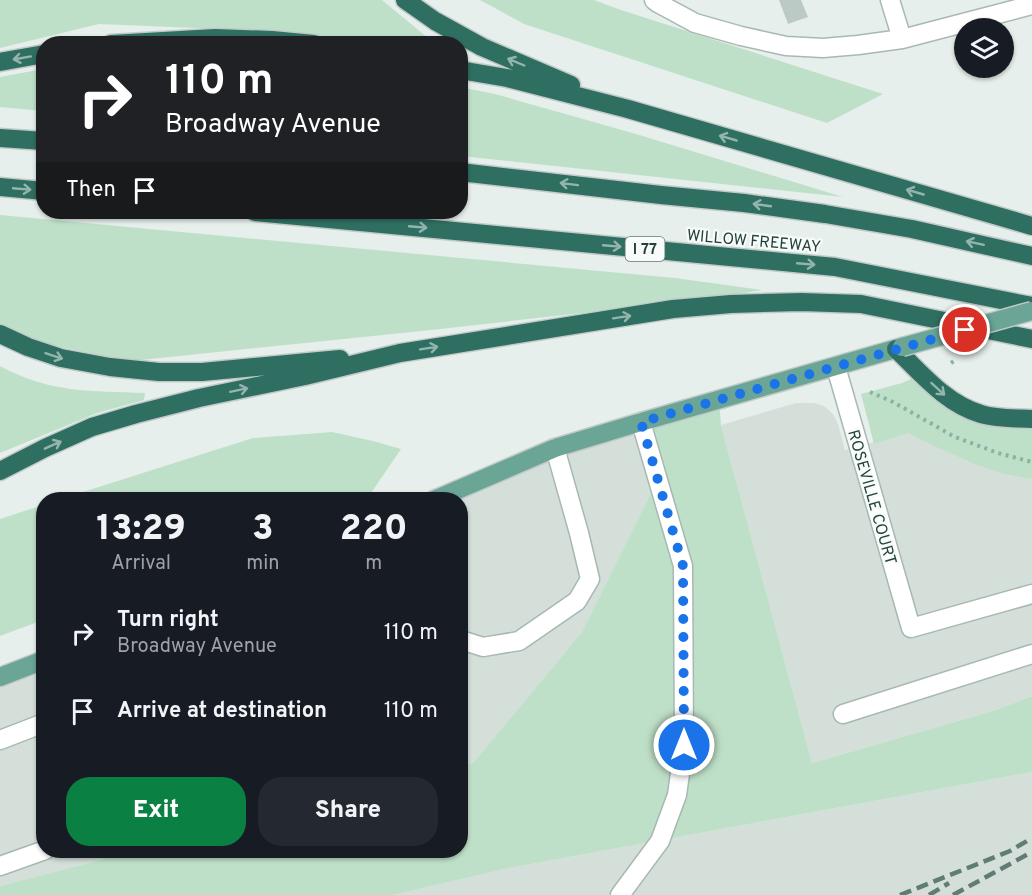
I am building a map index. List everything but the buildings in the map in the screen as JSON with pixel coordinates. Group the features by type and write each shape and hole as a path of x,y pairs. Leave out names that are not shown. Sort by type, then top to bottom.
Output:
{"highway":[{"path":"405,0 462,36"},
{"path":"468,39 628,109"},
{"path":"0,62 36,55"},
{"path":"468,71 507,78 628,109 1032,226"},
{"path":"0,138 36,140"},
{"name":"WILLOW FREEWAY","path":"468,173 825,214 912,229 1032,256"},
{"path":"0,187 36,190"},
{"name":"WILLOW FREEWAY","path":"329,219 835,267 1032,306"},
{"path":"0,334 28,347 61,358 110,367 159,372 202,372 400,353 673,309 731,304 801,302 861,304 1032,339"},
{"path":"899,348 954,403 981,415 1032,419"},
{"path":"0,471 92,428 136,414 400,353"}],"main road":[{"path":"453,492 555,448 1032,311"},
{"path":"0,677 36,664"}],"street":[{"path":"654,0 695,23 786,46 823,48 902,39 1032,5"},
{"path":"890,0 902,39"},
{"name":"ROSEVILLE COURT","path":"836,366 911,628 1032,594"},
{"path":"620,895 660,841 676,795 684,745 683,566 641,422"},
{"path":"468,642 483,647 519,641 577,601 590,579 555,448"},
{"path":"843,714 1032,654"},
{"path":"0,740 36,726"},
{"path":"0,866 36,853"}],"path":[{"path":"951,363 957,359"},
{"path":"870,392 893,402 955,437 998,453 1032,462"}],"shaded area":[{"path":"796,403 814,403 824,406 833,414 845,450 908,433 967,461 1018,477 1032,479 1032,696 993,711 812,763 721,425"},
{"path":"641,422 658,479 582,632 473,763 468,764 468,492 455,492"},
{"path":"36,663 36,858 108,858 0,886 0,677"},
{"path":"1032,772 1032,895 393,895 509,868"}],"green space":[{"path":"0,0 382,0 426,36 316,36 269,31 99,24 50,36 36,36 36,39 0,48"},
{"path":"480,0 594,0 883,94 827,123 524,24"},
{"path":"36,70 36,110 0,107 0,77"},
{"path":"468,89 495,94 636,134 843,197 468,157"},
{"path":"0,215 675,278 762,290 707,299 131,361 31,341 0,326"},
{"path":"0,366 18,375 53,386 88,391 145,393 144,400 97,413 0,453"},
{"path":"922,374 954,403 1032,419 1032,479 984,467 908,433 874,444 861,394 902,383"},
{"path":"719,400 721,425 812,763 993,711 1032,696 1032,772 509,868 393,895 0,895 0,886 108,858 468,858 468,764 473,763 582,632 658,479 641,422"},
{"path":"332,432 401,449 372,492 83,492 253,438"},
{"path":"36,507 36,623 0,636 0,519"}],"railway":[{"path":"900,895 1010,851 1032,838"},
{"path":"953,895 1032,852"},
{"path":"929,895 949,883"}],"route":[{"path":"684,745 683,566 641,422 965,330"}]}
